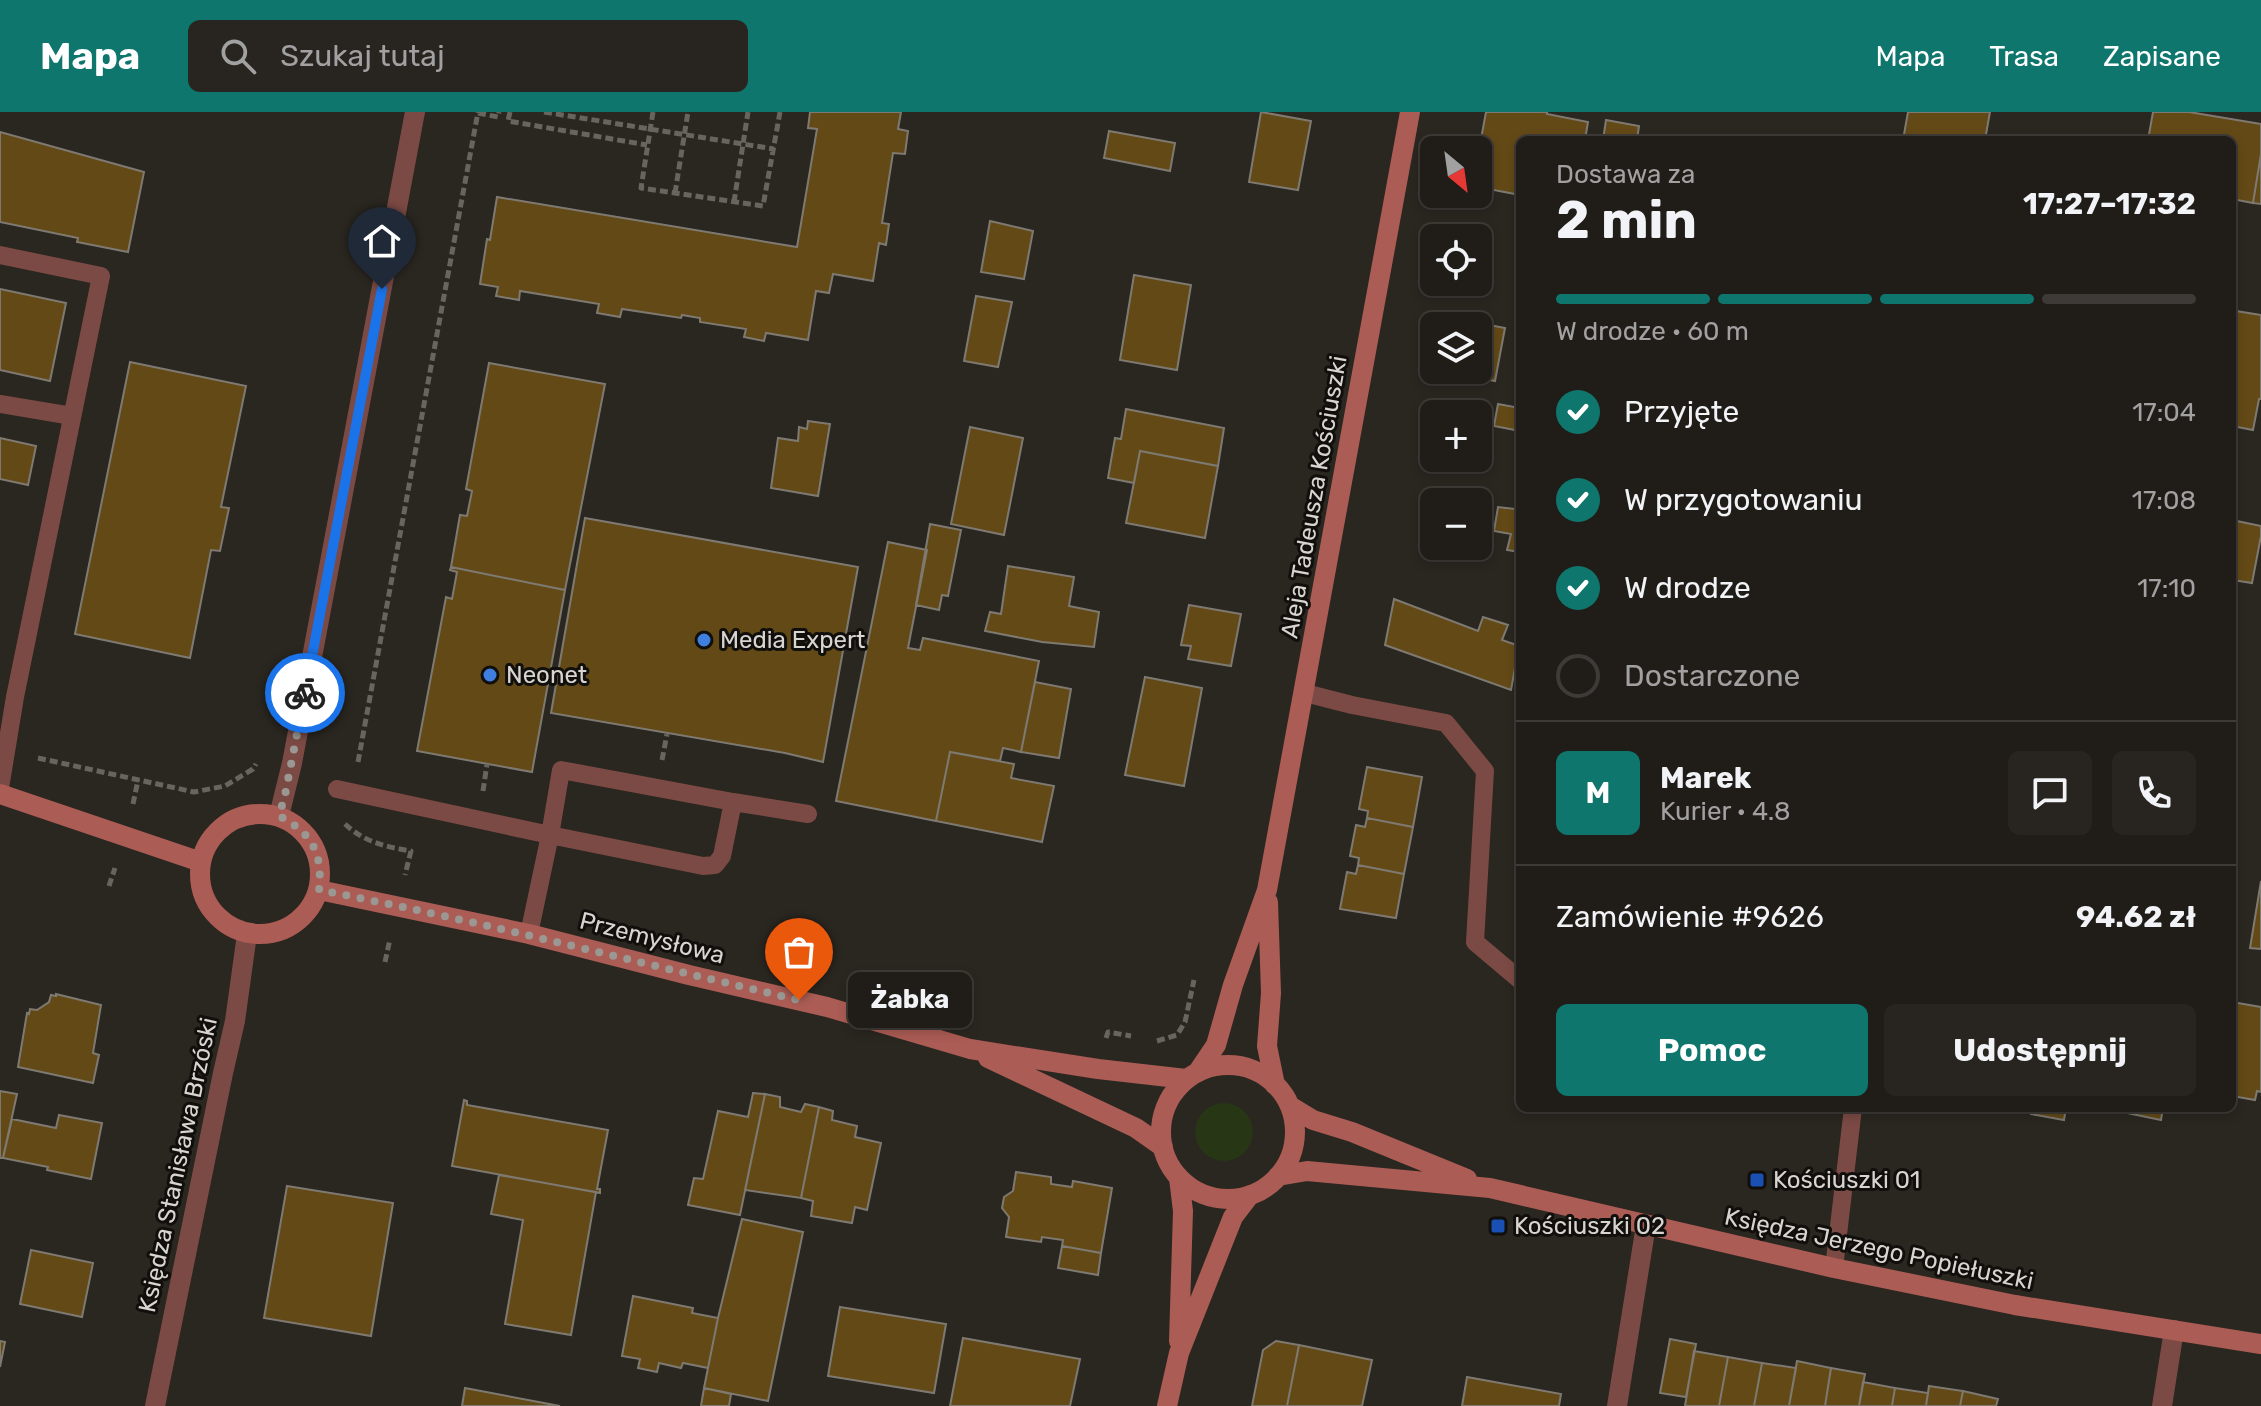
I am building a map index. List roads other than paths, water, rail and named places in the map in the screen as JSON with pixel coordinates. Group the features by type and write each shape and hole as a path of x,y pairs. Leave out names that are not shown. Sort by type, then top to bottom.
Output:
{"street":[{"path":"279,816 292,763 415,112"},
{"name":"Aleja Tadeusza Kościuszki","path":"1191,1076 1216,1045 1233,985 1267,890 1410,112"},
{"path":"0,791 201,862"},
{"path":"250,814 279,816 295,825 308,838 317,854 321,872 319,890 311,907 284,930 247,934 230,927 215,915 202,890 201,862 213,836 236,818 250,814"},
{"name":"Przemysłowa","path":"319,890 529,934 827,1007 970,1049"},
{"name":"Aleja Tadeusza Kościuszki","path":"1267,890 1271,993 1267,1046 1275,1085"},
{"name":"Księdza Stanisława Brzóski","path":"155,1406 235,1021 247,934"},
{"path":"970,1049 1098,1069 1191,1076"},
{"path":"970,1049 1136,1128 1163,1147"},
{"path":"1238,1066 1264,1075 1275,1085 1290,1106 1294,1118 1294,1143 1286,1166 1278,1176 1265,1188 1231,1199 1212,1197 1194,1190 1179,1178 1163,1147 1162,1117 1176,1090 1191,1076 1210,1067 1238,1066"},
{"name":"Księdza Jerzego Popiełuszki","path":"1290,1106 1313,1120 1352,1132 1490,1188"},
{"name":"Księdza Jerzego Popiełuszki","path":"1278,1176 1307,1171 1490,1188 1834,1268 2015,1305 2261,1344"},
{"path":"1179,1178 1183,1211 1179,1353"},
{"path":"1167,1406 1179,1353 1233,1217 1250,1195"},
{"path":"1617,1406 1646,1225"},
{"path":"2162,1406 2174,1330"}],"lane":[{"path":"0,255 101,276 0,791"},
{"path":"0,404 72,416"},
{"path":"1305,693 1446,723 1485,771 1475,942 1516,977"},
{"path":"529,934 561,770 808,814"},
{"path":"337,789 703,866 715,865 722,856 733,802"},
{"path":"1834,1268 1853,1112"}],"place":[{"name":"Media Expert","path":"704,640"},
{"name":"Neonet","path":"490,675"},
{"name":"Żabka","path":"799,1000"},
{"name":"Kościuszki 01","path":"1757,1180"},
{"name":"Kościuszki 02","path":"1498,1226"}]}
